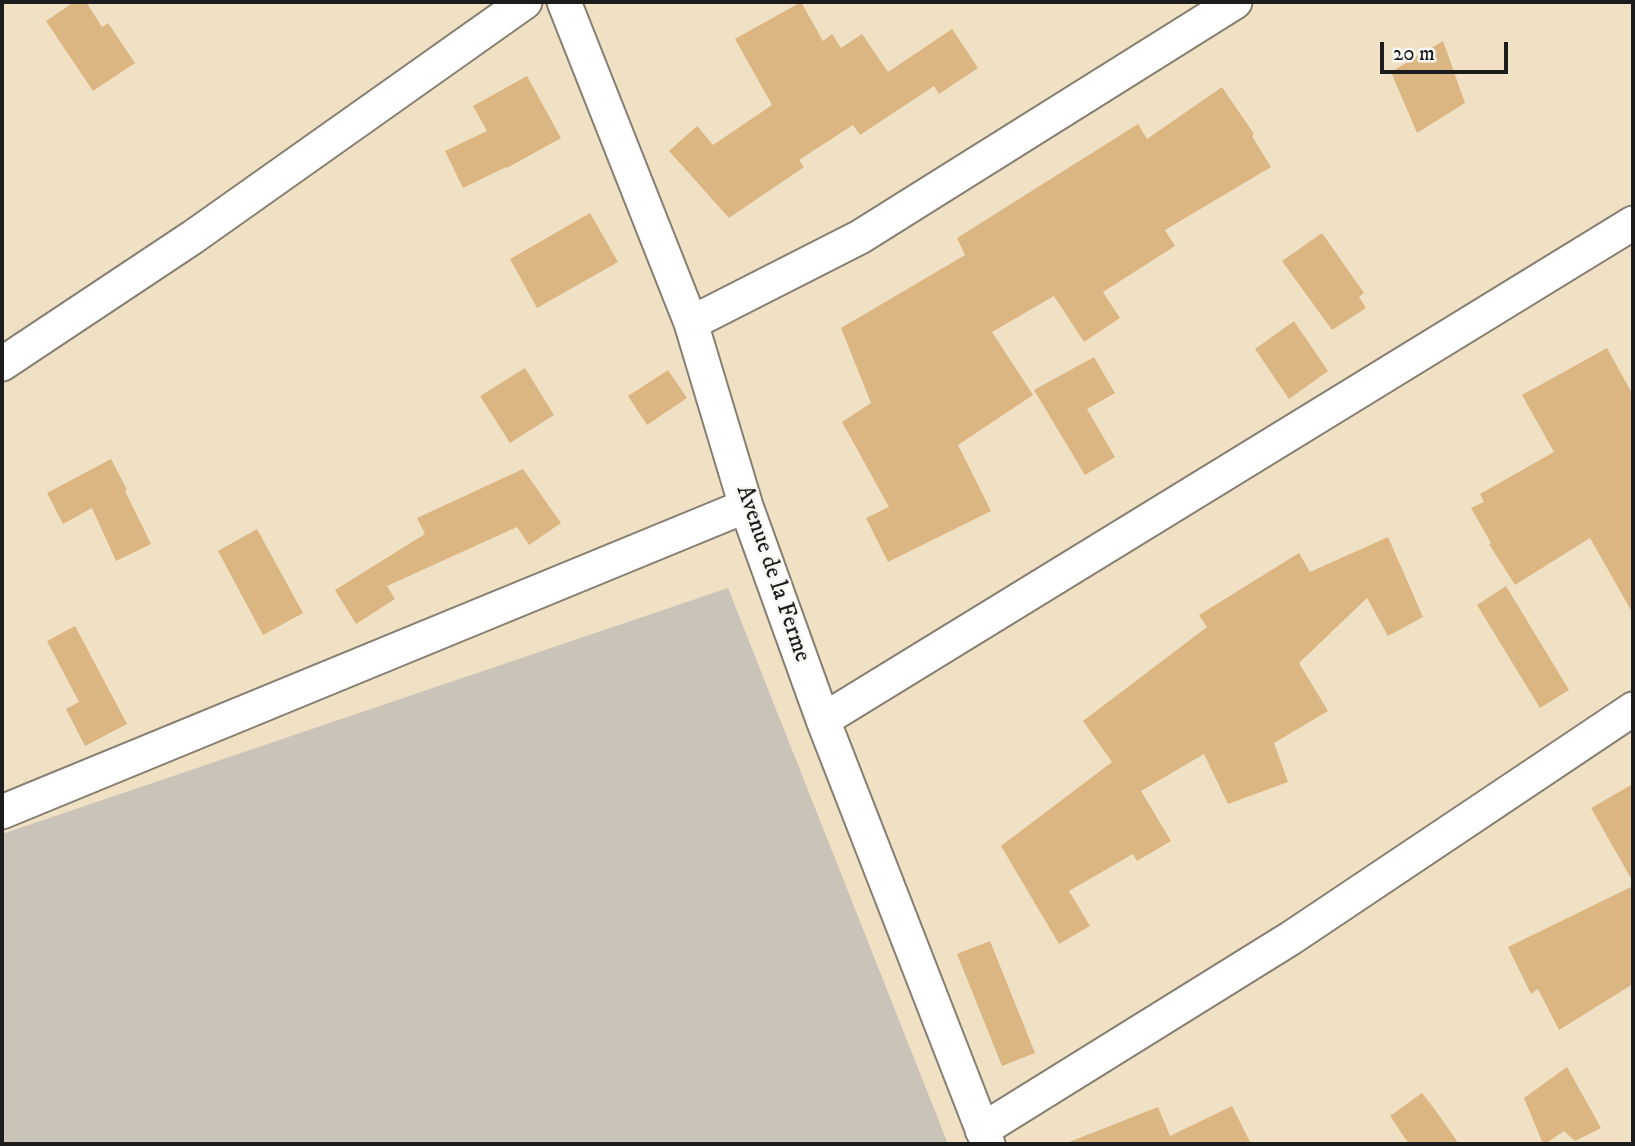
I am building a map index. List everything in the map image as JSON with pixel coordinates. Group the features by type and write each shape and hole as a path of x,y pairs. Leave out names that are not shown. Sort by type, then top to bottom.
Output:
{"street":[{"path":"2,364 193,237 525,2"},
{"name":"Avenue de la Ferme","path":"564,2 691,323 746,506 823,720 985,1137"},
{"path":"691,323 860,237 1235,2"},
{"path":"823,720 1633,223"},
{"path":"2,812 746,506"},
{"path":"985,1137 1292,938 1633,709"}],"shaded area":[{"path":"728,588 948,1144 2,1144 2,834"}],"building":[{"path":"74,2 86,2 102,27 108,23 135,63 93,91 46,21"},
{"path":"801,2 823,41 832,34 841,48 862,34 888,72 952,29 978,68 939,94 934,86 860,135 853,125 799,160 804,167 729,218 669,151 697,126 713,145 772,105 735,39"},
{"path":"1443,41 1465,103 1417,133 1391,72"},
{"path":"527,76 561,138 507,168 463,188 445,151 487,131 473,106"},
{"path":"1222,87 1254,134 1252,136 1271,167 1165,230 1175,246 1103,292 1120,318 1084,342 1054,296 992,332 1033,395 958,445 991,511 888,562 866,518 889,507 842,422 871,403 841,328 965,255 957,238 1138,124 1147,139"},
{"path":"590,213 618,262 537,308 510,259"},
{"path":"1322,233 1364,293 1359,297 1366,308 1332,330 1282,261"},
{"path":"1294,321 1328,371 1289,399 1255,349"},
{"path":"1607,348 1633,395 1633,614 1590,538 1515,585 1489,544 1491,543 1471,508 1484,502 1480,494 1554,452 1522,395"},
{"path":"1094,357 1115,393 1087,409 1115,457 1085,475 1034,390"},
{"path":"525,368 554,415 510,443 480,396"},
{"path":"668,370 687,398 647,425 628,396"},
{"path":"111,459 151,544 116,561 92,508 63,524 47,493"},
{"path":"523,469 561,523 529,545 517,527 387,586 395,599 356,624 335,590 425,534 417,518"},
{"path":"257,529 303,613 263,635 218,551"},
{"path":"1388,537 1423,617 1388,636 1367,598 1299,663 1328,711 1274,743 1288,782 1228,804 1204,754 1141,791 1171,841 1137,861 1133,854 1069,891 1090,926 1059,944 1001,846 1112,762 1083,721 1207,627 1199,615 1299,553 1310,572"},
{"path":"1506,586 1569,690 1540,708 1477,605"},
{"path":"75,626 127,724 85,746 66,709 79,702 47,641"},
{"path":"1633,784 1633,882 1591,808"},
{"path":"1633,886 1633,984 1559,1030 1538,989 1531,994 1508,947"},
{"path":"990,941 1035,1053 1002,1066 957,954"},
{"path":"1567,1067 1601,1128 1575,1141 1564,1131 1543,1144 1524,1098"},
{"path":"1422,1093 1459,1144 1409,1144 1390,1116"},
{"path":"1232,1106 1251,1144 1069,1142 1158,1107 1170,1136"}]}
